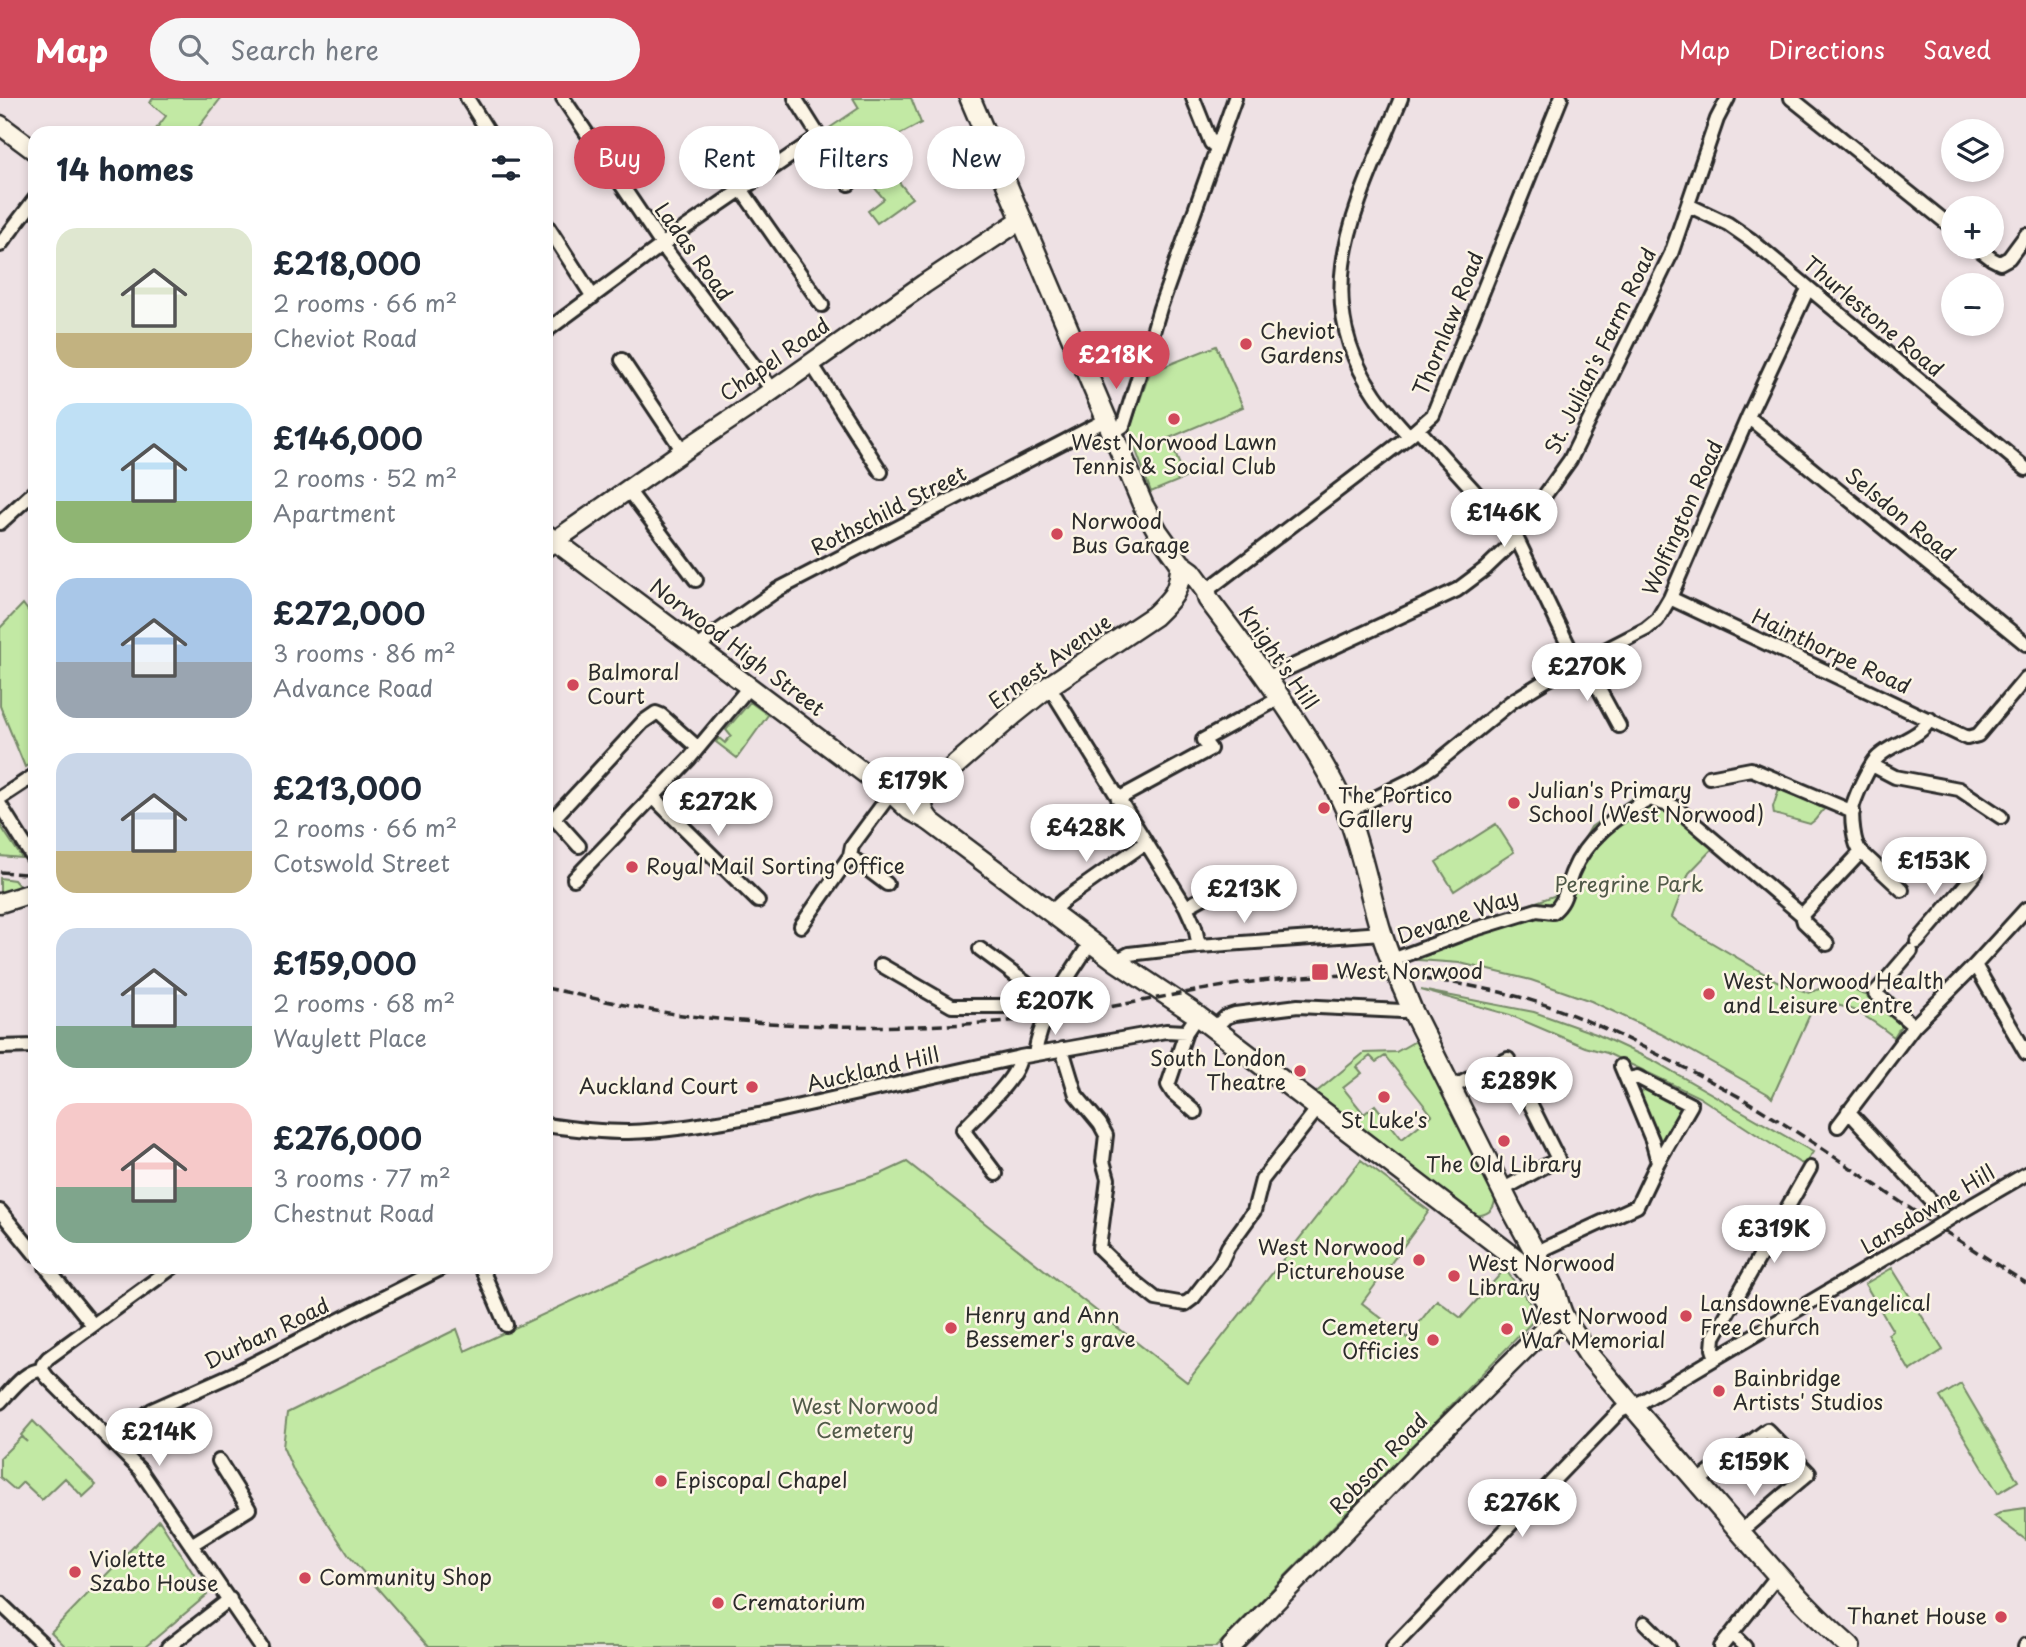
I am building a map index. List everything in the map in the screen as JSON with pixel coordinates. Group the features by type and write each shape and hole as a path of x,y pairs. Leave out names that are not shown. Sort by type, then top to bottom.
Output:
{"main road":[{"name":"Knight's Hill","path":"970,98 1143,505 1158,532 1181,564 1192,572 1322,761 1347,812 1382,933 1412,1010 1511,1209 1556,1290 1561,1312"},
{"path":"1169,603 1180,583 1181,564"},
{"path":"1169,603 1191,596 1207,595"},
{"name":"Ernest Avenue","path":"928,789 1049,686 1154,617 1169,603"},
{"path":"928,789 921,804 924,814 931,822 1116,961 1197,1016 1516,1259 1528,1272 1546,1301 1561,1312 1588,1354 1740,1532 1778,1576 1850,1647"},
{"path":"1480,1231 1493,1228 1503,1221 1511,1209"}],"street":[{"path":"467,98 485,126"},
{"name":"Ladas Road","path":"563,98 662,245 773,391"},
{"path":"795,98 812,126"},
{"path":"1193,98 1211,143 1217,148"},
{"path":"1084,370 1098,364 1137,357 1145,354 1148,349 1235,98"},
{"path":"1401,98 1351,226 1343,255 1341,295 1348,335 1360,370 1375,395 1516,537 1573,655 1583,662 1619,726"},
{"name":"Thornlaw Road","path":"1207,595 1414,433 1436,410 1561,98"},
{"name":"St. Julian's Farm Road","path":"1266,678 1457,590 1485,569 1516,537 1570,460 1671,254 1717,119 1728,98"},
{"path":"1791,98 1941,218"},
{"path":"0,125 28,146"},
{"path":"553,326 741,189 822,305"},
{"name":"Thurlestone Road","path":"1688,205 1737,230 2026,469"},
{"path":"0,245 28,208"},
{"name":"Chapel Road","path":"553,537 628,490 1022,219"},
{"path":"553,234 593,297"},
{"path":"1992,259 2000,263 2009,258 2026,235"},
{"name":"Wolfington Road","path":"1347,812 1417,777 1443,759 1508,704 1652,625 1671,598 1748,417 1809,289"},
{"path":"1109,427 1123,426 1139,375 1137,357"},
{"path":"622,360 683,451"},
{"path":"811,363 881,472"},
{"name":"Selsdon Road","path":"1748,417 2026,644"},
{"name":"Rothschild Street","path":"698,648 709,637 777,590 1109,427"},
{"path":"628,490 696,580"},
{"path":"0,523 28,497"},
{"name":"Norwood High Street","path":"553,543 698,648 891,793 909,810 931,822"},
{"name":"Hainthorpe Road","path":"1671,598 1968,737 1975,737 1987,726 2026,678"},
{"path":"1049,686 1186,907 1195,927 1199,946"},
{"path":"574,879 689,759 749,687"},
{"path":"1118,799 1210,749 1203,740 1280,698"},
{"path":"579,846 554,818 643,722 656,713 661,715 697,747"},
{"path":"1902,890 1861,852 1855,843 1853,806 1872,765 1886,750 1920,731 1930,719"},
{"path":"1872,765 1895,777 1959,789 2001,817"},
{"path":"1709,777 1751,769 1853,812"},
{"path":"0,798 28,780"},
{"path":"801,926 850,856 852,846 891,793 909,798 928,789"},
{"path":"653,796 758,901"},
{"name":"Devane Way","path":"1393,964 1472,930 1537,910 1553,912 1563,903 1572,873 1583,851 1611,823 1631,808 1651,801 1675,807 1802,915"},
{"path":"0,805 28,850"},
{"path":"1051,912 1145,843"},
{"path":"1827,944 1804,922 1802,915 1861,852"},
{"path":"850,856 887,884"},
{"path":"1914,1026 1875,993 1976,873"},
{"path":"0,903 28,894"},
{"path":"1186,907 1206,896"},
{"path":"1838,1126 1914,1026 2026,909"},
{"path":"1116,961 1129,954 1199,946 1382,933"},
{"path":"1035,1054 1037,1035 1049,1001 1091,942"},
{"path":"980,949 1049,1001"},
{"path":"881,965 952,1006 1021,1006 1049,1001"},
{"path":"1975,965 2026,1053"},
{"path":"1213,1028 1235,1013 1298,1006 1412,1010"},
{"path":"1195,1112 1168,1088 1168,1081 1182,1049 1186,1032 1197,1016"},
{"name":"Auckland Hill","path":"553,1126 628,1132 681,1128 759,1115 1035,1054 1166,1031 1186,1032"},
{"path":"0,1047 28,1046"},
{"path":"1062,1049 1076,1095 1106,1135 1103,1161 1108,1179 1099,1248 1131,1279 1160,1301 1182,1304 1190,1301 1250,1220 1262,1180 1318,1108"},
{"path":"996,1174 962,1130 1011,1078 1019,1066 1020,1057"},
{"path":"1451,1088 1508,1059 1558,1158 1502,1190"},
{"path":"1621,1066 1652,1140 1658,1162"},
{"path":"1535,1253 1637,1206 1658,1162 1691,1105 1637,1077 1628,1079"},
{"path":"1848,1111 1949,1215"},
{"path":"1716,1358 1713,1349 1714,1337 1810,1168"},
{"name":"Lansdowne Hill","path":"1393,1647 1619,1413 1922,1236 1949,1215 2026,1174"},
{"path":"0,1212 28,1246"},
{"path":"52,1274 93,1325"},
{"path":"163,1274 48,1358 42,1370 140,1470 261,1647"},
{"name":"Durban Road","path":"111,1441 152,1410 233,1374 430,1274"},
{"path":"484,1274 506,1325"},
{"name":"Robson Road","path":"1231,1647 1561,1312"},
{"path":"0,1402 27,1375 34,1370 42,1370"},
{"path":"1697,1482 1767,1430 1809,1473 1740,1532"},
{"path":"191,1545 249,1509 219,1461"},
{"path":"1721,1647 1778,1576"},
{"path":"167,1647 230,1599"},
{"path":"0,1603 46,1647"},
{"path":"1645,1623 1669,1647"},
{"path":"1732,1634 1745,1647"}],"green space":[{"path":"153,98 221,98 199,126 158,126 166,116 150,103"},
{"path":"853,98 911,98 921,123 913,127 832,126 859,108"},
{"path":"876,189 905,189 912,198 877,223 868,211 884,199"},
{"name":"West Norwood Lawn Tennis & Social Club","path":"1216,346 1243,407 1169,438 1185,478 1151,492 1129,431 1150,372"},
{"path":"23,604 28,611 28,765 25,767 0,706 0,628"},
{"path":"750,702 768,715 737,758 716,742 719,738 725,743 731,736 726,730"},
{"path":"1779,789 1824,809 1810,824 1774,814 1773,807"},
{"name":"Peregrine Park","path":"1635,796 1662,810 1668,809 1715,846 1689,873 1672,917 1777,981 1809,993 1842,980 1865,995 1893,997 1908,1014 1894,1037 1863,1015 1845,1007 1827,1005 1811,1012 1772,1098 1661,1034 1591,1001 1531,980 1460,963 1405,959 1402,949 1562,893 1576,854 1591,827"},
{"path":"0,824 2,828 22,858 0,856"},
{"path":"1496,824 1514,852 1454,891 1436,862"},
{"path":"0,878 14,880 21,888 0,892"},
{"path":"1421,990 1534,1012 1596,1034 1654,1061 1813,1152 1805,1164 1800,1163 1699,1097 1607,1053 1585,1047 1510,1015"},
{"path":"1421,1038 1495,1196 1494,1206 1489,1212 1471,1215 1314,1094 1364,1053 1396,1052","holes":["1370,1056 1376,1062 1385,1056 1432,1115 1402,1139 1375,1105 1364,1114 1343,1088 1362,1073 1357,1067"]},
{"path":"1647,1088 1683,1108 1667,1141 1661,1144 1640,1093"},
{"name":"West Norwood Cemetery","path":"1361,1160 1429,1211 1362,1303 1407,1338 1437,1300 1461,1318 1505,1269 1539,1315 1216,1647 429,1647 349,1556 294,1472 283,1447 287,1413 457,1329 465,1351 701,1241 815,1193 881,1174 907,1162 1187,1382"},
{"path":"1892,1268 1943,1350 1910,1371 1888,1334 1893,1331 1865,1284"},
{"path":"1961,1384 2018,1481 1998,1493 1940,1397"},
{"path":"33,1421 96,1485 83,1497 65,1478 42,1500 23,1482 15,1490 0,1477 0,1458 21,1437 27,1442 21,1435"},
{"path":"2026,1508 2026,1540 1994,1516 2004,1511"},
{"path":"159,1520 207,1595 145,1647 66,1647 51,1632"}],"railway":[{"path":"0,872 26,874"},
{"path":"553,989 682,1015 764,1023 886,1026 968,1024 1041,1018 1230,985 1291,978 1381,976 1471,986 1519,997 1576,1016 1696,1074 1791,1129 1929,1221"},
{"path":"1944,1231 2026,1283"}],"place":[{"name":"Cheviot Gardens","path":"1246,344"},
{"name":"West Norwood Lawn Tennis & Social Club","path":"1174,419"},
{"name":"Norwood Bus Garage","path":"1057,534"},
{"name":"Balmoral Court","path":"573,685"},
{"name":"Julian's Primary School (West Norwood)","path":"1514,803"},
{"name":"The Portico Gallery","path":"1324,808"},
{"name":"Royal Mail Sorting Office","path":"632,867"},
{"name":"West Norwood","path":"1320,972"},
{"name":"West Norwood Health and Leisure Centre","path":"1709,994"},
{"name":"South London Theatre","path":"1300,1071"},
{"name":"Auckland Court","path":"752,1087"},
{"name":"St Luke's","path":"1384,1097"},
{"name":"The Old Library","path":"1504,1141"},
{"name":"West Norwood Picturehouse","path":"1419,1260"},
{"name":"West Norwood Library","path":"1454,1276"},
{"name":"Lansdowne Evangelical Free Church","path":"1686,1316"},
{"name":"Henry and Ann Bessemer's grave","path":"951,1328"},
{"name":"West Norwood War Memorial","path":"1507,1329"},
{"name":"Cemetery Officies","path":"1433,1340"},
{"name":"Bainbridge Artists' Studios","path":"1719,1391"},
{"name":"Episcopal Chapel","path":"661,1481"},
{"name":"Violette Szabo House","path":"75,1572"},
{"name":"Community Shop","path":"305,1578"},
{"name":"Crematorium","path":"718,1603"},
{"name":"Thanet House","path":"2001,1617"}]}
